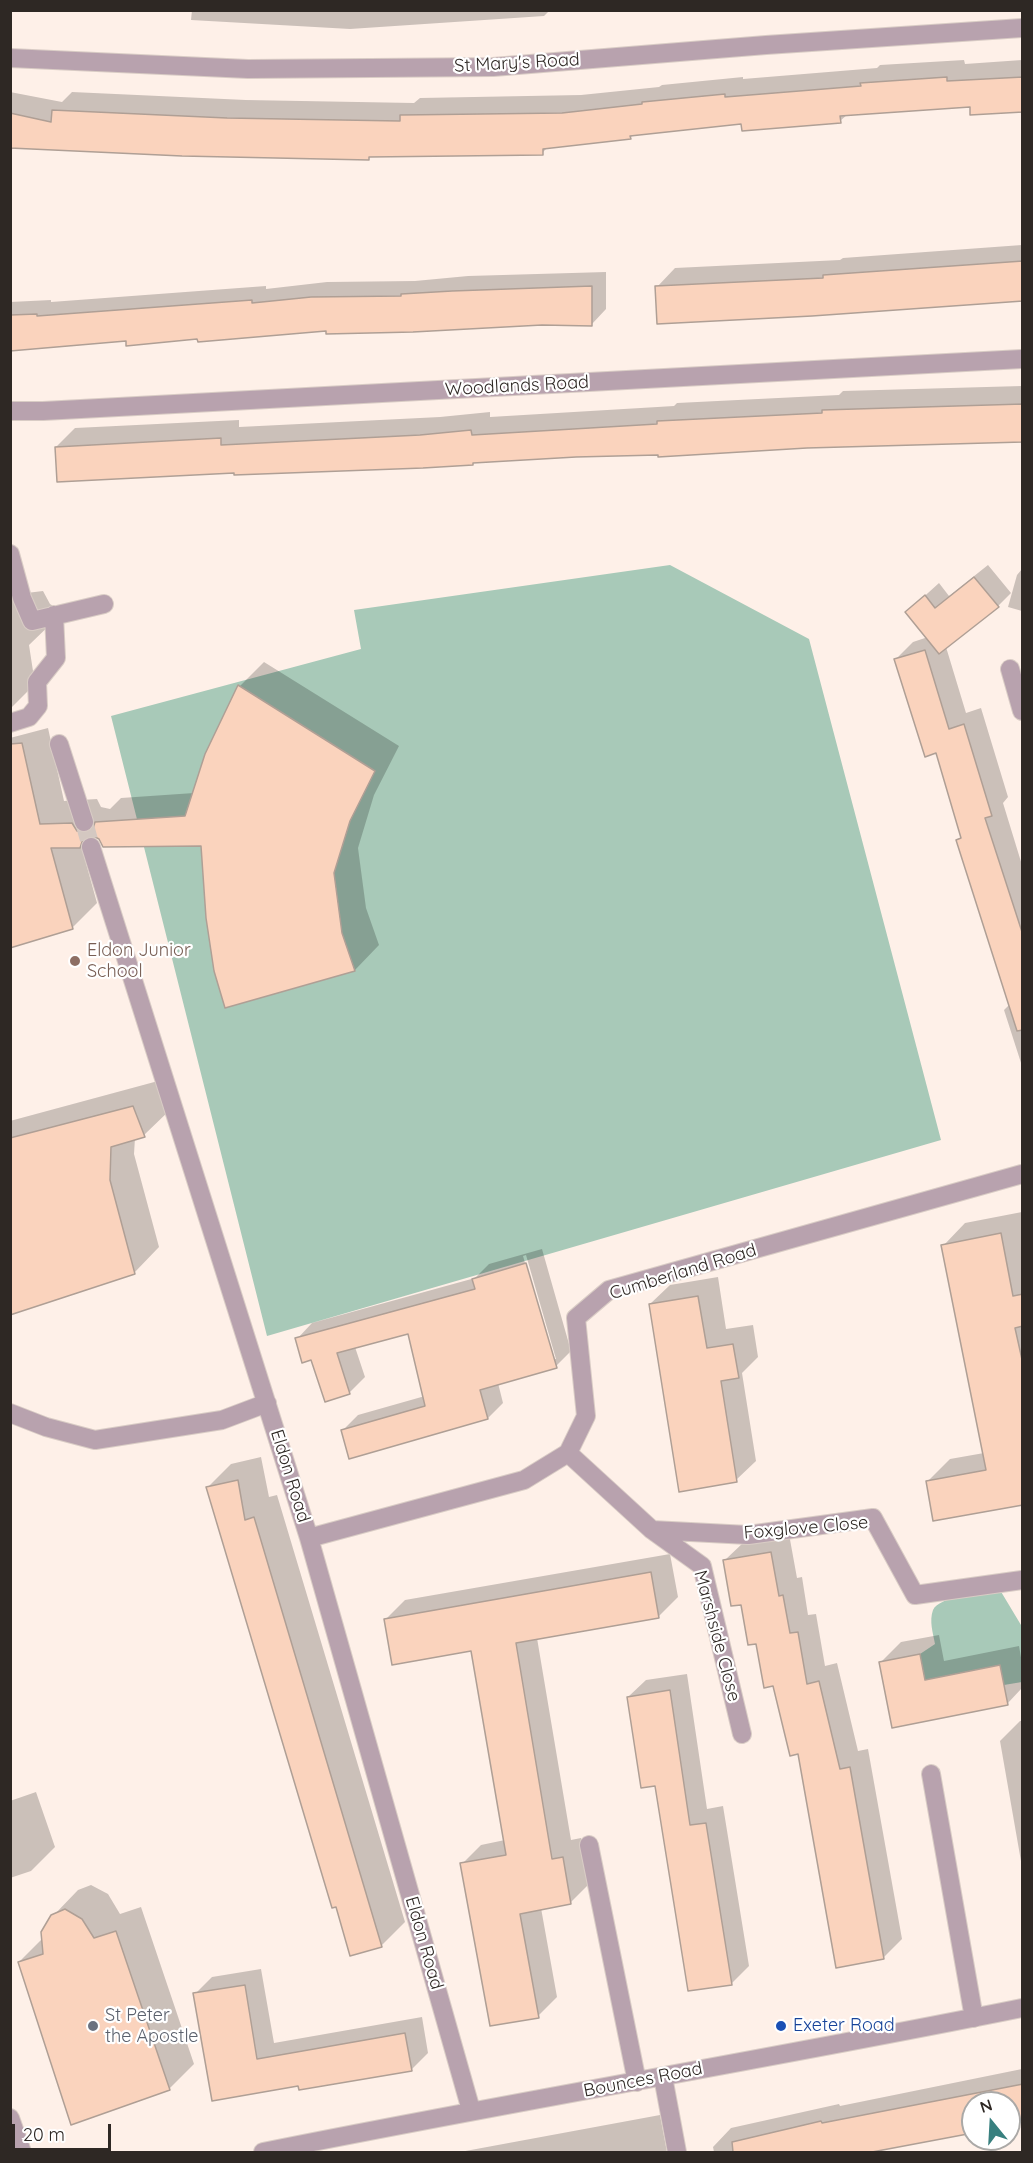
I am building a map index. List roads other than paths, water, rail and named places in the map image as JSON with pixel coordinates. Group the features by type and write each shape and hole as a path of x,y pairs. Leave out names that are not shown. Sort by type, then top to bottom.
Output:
{"street":[{"name":"St Mary's Road","path":"10,57 248,69 493,67 766,45 1023,28"},
{"name":"Woodlands Road","path":"10,411 1023,359"},
{"path":"10,554 22,598 32,621 104,604"},
{"path":"10,723 28,717 38,706 37,682 56,658 54,615"},
{"path":"1010,669 1023,711"},
{"path":"59,744 84,822"},
{"name":"Eldon Road","path":"91,847 309,1538 471,2110"},
{"name":"Cumberland Road","path":"568,1453 586,1416 576,1318 609,1290 1023,1174"},
{"path":"10,1413 46,1427 95,1440 222,1420 267,1403"},
{"path":"309,1538 524,1480 568,1453"},
{"name":"Marshside Close","path":"568,1453 652,1530 702,1566 741,1734"},
{"name":"Foxglove Close","path":"652,1530 748,1535 873,1518 915,1595 1023,1580"},
{"path":"932,1774 974,2018"},
{"path":"589,1845 637,2082"},
{"name":"Bounces Road","path":"263,2152 471,2110 637,2082 1023,2008"},
{"path":"663,2077 677,2152"},
{"path":"10,2118 22,2152"}],"tunnel":[{"path":"84,822 91,847"}],"place":[{"name":"Eldon Junior School","path":"75,961"},
{"name":"St Peter the Apostle","path":"93,2026"},
{"name":"Exeter Road","path":"781,2026"}]}
